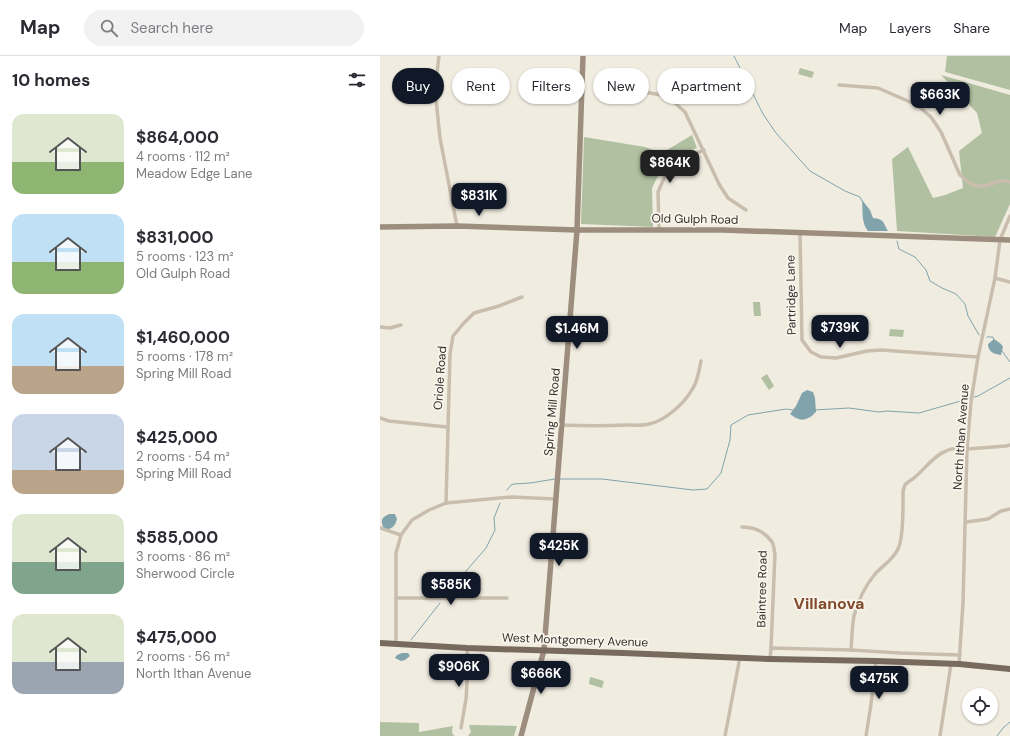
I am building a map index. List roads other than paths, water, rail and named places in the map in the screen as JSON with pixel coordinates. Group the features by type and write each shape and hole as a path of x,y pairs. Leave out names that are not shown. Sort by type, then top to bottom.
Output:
{"main road":[{"name":"Spring Mill Road","path":"521,736 544,650 577,230 583,56"},
{"name":"Old Gulph Road","path":"380,227 457,226 577,230 723,230 1010,240"},
{"name":"West Montgomery Avenue","path":"380,643 466,648 959,664 1010,669"}],"street":[{"path":"439,56 435,90 440,138 457,226"},
{"path":"839,85 878,88 917,105 931,117 942,132 960,175 967,181 975,186 985,186 1000,181 1010,182"},
{"path":"649,93 661,95 674,102 685,112 719,184 728,198 746,210"},
{"path":"659,230 658,192 665,176 675,164 704,150"},
{"name":"North Ithan Avenue","path":"959,664 963,603 967,449 972,392 995,278 1000,240 1010,216"},
{"name":"Partridge Lane","path":"800,233 802,340 811,352 820,357 836,358 867,351 881,350 978,357"},
{"path":"995,278 1010,282"},
{"name":"Oriole Road","path":"446,503 450,354 454,336 474,313 499,306 522,297"},
{"path":"380,327 390,328 400,325"},
{"path":"562,425 647,425 664,418 686,399 693,388 699,373 701,361"},
{"path":"380,418 389,421 448,427"},
{"path":"851,650 854,616 861,596 867,584 894,556 899,548 902,530 904,486 906,483 916,477 944,451 950,449 1010,445"},
{"path":"396,644 396,553 400,535 412,520 429,510 446,503 511,497 556,499"},
{"path":"966,522 988,519 1002,511 1010,509"},
{"name":"Baintree Road","path":"742,527 760,531 772,543 774,549 771,648"},
{"path":"380,528 400,535"},
{"path":"396,598 507,598"},
{"path":"461,728 466,699 468,668 466,648"},
{"path":"770,659 771,648 960,655"},
{"path":"725,736 740,657"},
{"path":"866,736 876,661"},
{"path":"940,736 951,664"}],"water":[{"path":"862,200 870,210 873,218 881,220 888,231 868,231 863,221"},
{"path":"994,339 1003,347 1001,355 990,351 989,349 988,344"},
{"path":"807,390 813,392 816,412 811,417 803,420 790,414 796,406 802,393"},
{"path":"389,514 395,514 397,519 394,526 384,529 382,520"},
{"path":"408,653 410,656 401,661 395,658 397,655"}],"waterway":[{"path":"734,56 763,114 776,133 810,171 845,191 860,197 862,201"},
{"path":"897,241 899,249 915,257 926,270 930,281 956,294 965,304 968,316 979,335"},
{"path":"987,337 993,337 994,340"},
{"path":"1002,351 1010,362"},
{"path":"974,397 1010,378"},
{"path":"814,410 849,408 879,412 919,413 971,398"},
{"path":"560,479 602,479 693,490 707,489 721,473 730,440 731,425 748,415 786,409 793,410"},
{"path":"507,490 514,484 555,479"},
{"path":"448,592 486,548 495,530 494,518 500,503"},
{"path":"411,640 440,603"},
{"path":"997,736 1010,722"}],"district":[{"name":"Villanova","path":"829,603"}]}
